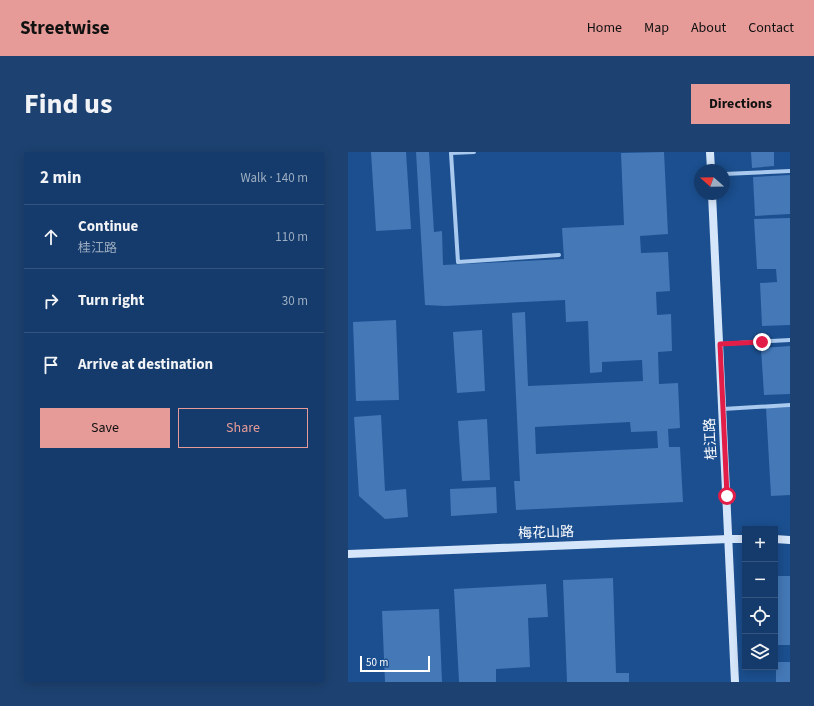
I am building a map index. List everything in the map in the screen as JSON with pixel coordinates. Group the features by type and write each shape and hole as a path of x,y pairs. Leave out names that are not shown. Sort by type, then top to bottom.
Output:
{"street":[{"path":"474,152 452,153 458,262 559,255"},
{"path":"710,152 711,164"},
{"path":"730,174 790,171"},
{"name":"桂江路","path":"712,200 735,682"},
{"path":"720,344 790,340"},
{"path":"723,409 790,405"},
{"name":"梅花山路","path":"348,554 742,539"},
{"path":"778,539 790,540"}],"building":[{"path":"371,152 406,152 411,229 376,231"},
{"path":"416,152 429,152 434,232 442,231 443,265 564,259 562,228 624,225 621,153 664,152 668,234 640,236 641,253 668,252 670,291 656,292 657,315 671,314 672,351 658,352 659,384 678,383 680,428 668,429 669,447 680,447 683,502 516,510 514,481 520,481 512,313 525,312 528,386 643,381 642,360 602,362 602,372 590,373 588,321 566,322 565,300 445,306 425,305","holes":["630,422 631,432 657,431 658,448 536,454 535,427"]},
{"path":"751,152 774,152 774,166 752,168"},
{"path":"790,175 790,214 755,216 753,177"},
{"path":"790,218 790,325 762,326 760,283 777,282 776,269 757,269 754,219"},
{"path":"396,320 399,400 356,401 353,322"},
{"path":"482,330 485,391 457,393 453,332"},
{"path":"790,346 790,394 764,395 761,348"},
{"path":"790,407 790,495 771,496 766,408"},
{"path":"381,415 385,491 406,489 408,517 385,519 359,496 354,417"},
{"path":"487,419 490,480 462,481 458,421"},
{"path":"496,487 497,513 451,516 450,489"},
{"path":"778,576 790,576 790,645 778,645"},
{"path":"613,578 616,673 629,673 629,682 567,682 563,580"},
{"path":"546,584 548,617 528,618 530,667 496,669 496,682 459,682 454,589"},
{"path":"439,609 442,682 385,682 382,611"},
{"path":"778,662 790,662 790,682 776,682"}],"route":[{"path":"727,496 720,344 762,342"}]}
